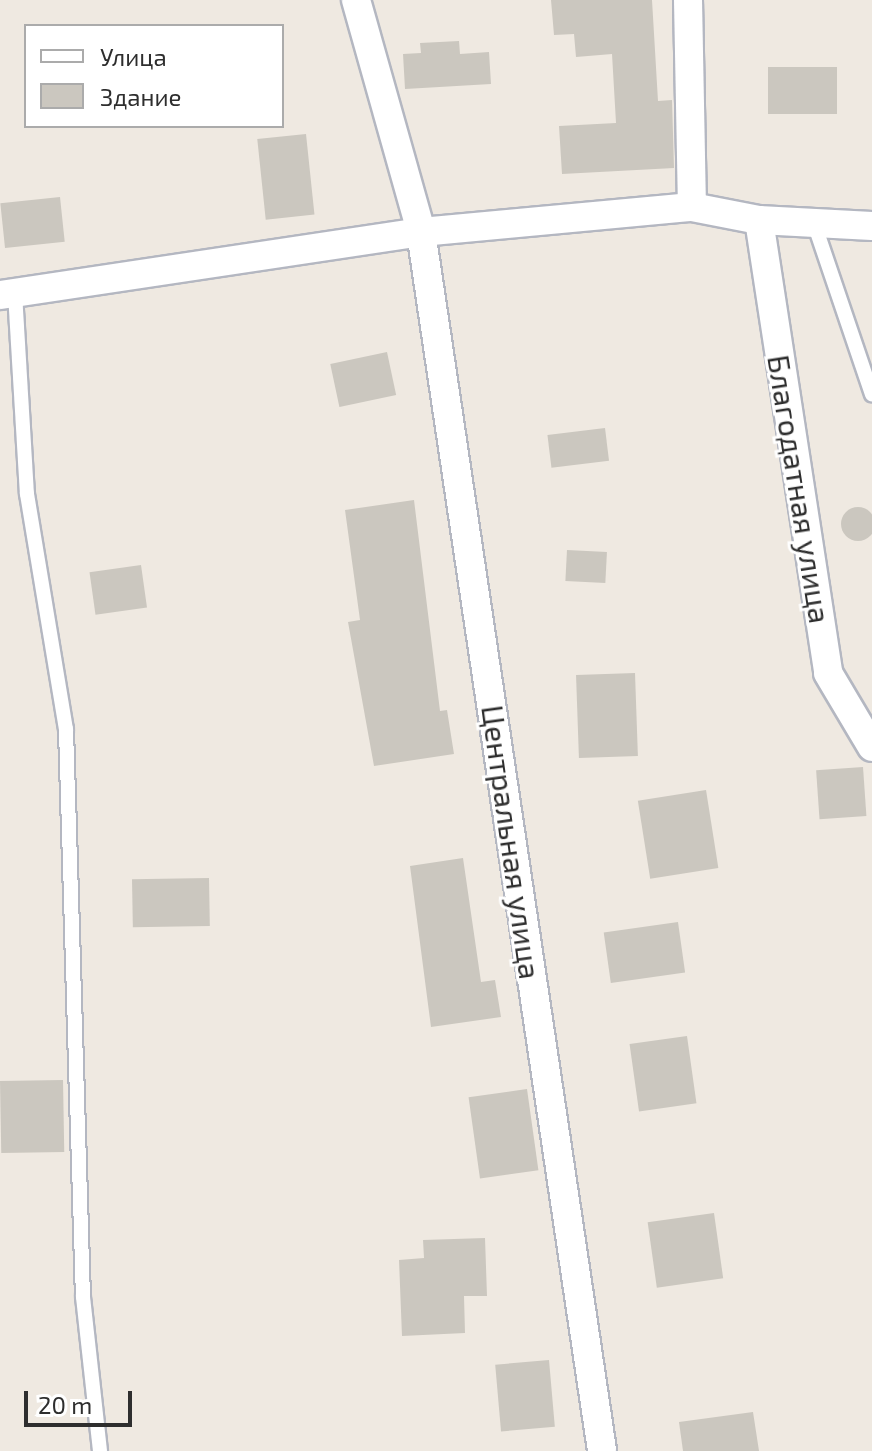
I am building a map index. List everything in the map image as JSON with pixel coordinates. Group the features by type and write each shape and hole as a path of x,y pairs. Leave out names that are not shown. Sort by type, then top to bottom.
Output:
{"street":[{"name":"Центральная улица","path":"356,0 421,232 602,1451"},
{"path":"688,0 692,207"},
{"path":"7,294 421,232 692,207 759,220 872,226"},
{"name":"Благодатная улица","path":"759,220 828,673 872,747"}],"lane":[{"path":"814,223 872,394"},
{"path":"7,294 27,494 66,729 83,1297 100,1451"}],"building":[{"path":"551,0 652,0 658,101 672,100 674,168 562,174 559,126 616,123 612,54 576,57 574,34 554,35"},
{"path":"459,41 460,54 489,52 491,84 405,89 403,54 421,53 420,43"},
{"path":"768,67 837,67 837,114 768,114"},
{"path":"306,134 314,215 266,220 257,139"},
{"path":"60,197 65,242 5,248 0,203"},
{"path":"387,352 396,395 339,407 330,364"},
{"path":"605,428 609,461 551,468 547,435"},
{"path":"414,500 440,711 447,710 454,754 374,766 348,622 360,620 345,510"},
{"path":"858,507 870,512 873,532 870,536 858,541 846,536 841,524 846,512"},
{"path":"567,550 607,552 605,583 565,581"},
{"path":"141,565 147,608 95,615 90,572"},
{"path":"635,673 638,756 579,758 576,675"},
{"path":"863,767 866,816 820,819 816,770"},
{"path":"706,790 718,868 650,879 638,801"},
{"path":"463,858 481,982 495,980 501,1017 431,1027 410,866"},
{"path":"209,878 210,926 133,927 132,879"},
{"path":"678,922 685,973 611,983 604,932"},
{"path":"687,1036 696,1103 639,1111 630,1044"},
{"path":"63,1080 64,1152 1,1153 0,1081"},
{"path":"527,1089 538,1170 480,1178 469,1097"},
{"path":"714,1213 723,1278 657,1288 648,1222"},
{"path":"485,1238 487,1296 464,1296 465,1333 402,1336 399,1260 424,1258 423,1240"},
{"path":"549,1360 555,1427 501,1431 495,1365"},
{"path":"753,1412 759,1451 683,1451 679,1422"}]}
